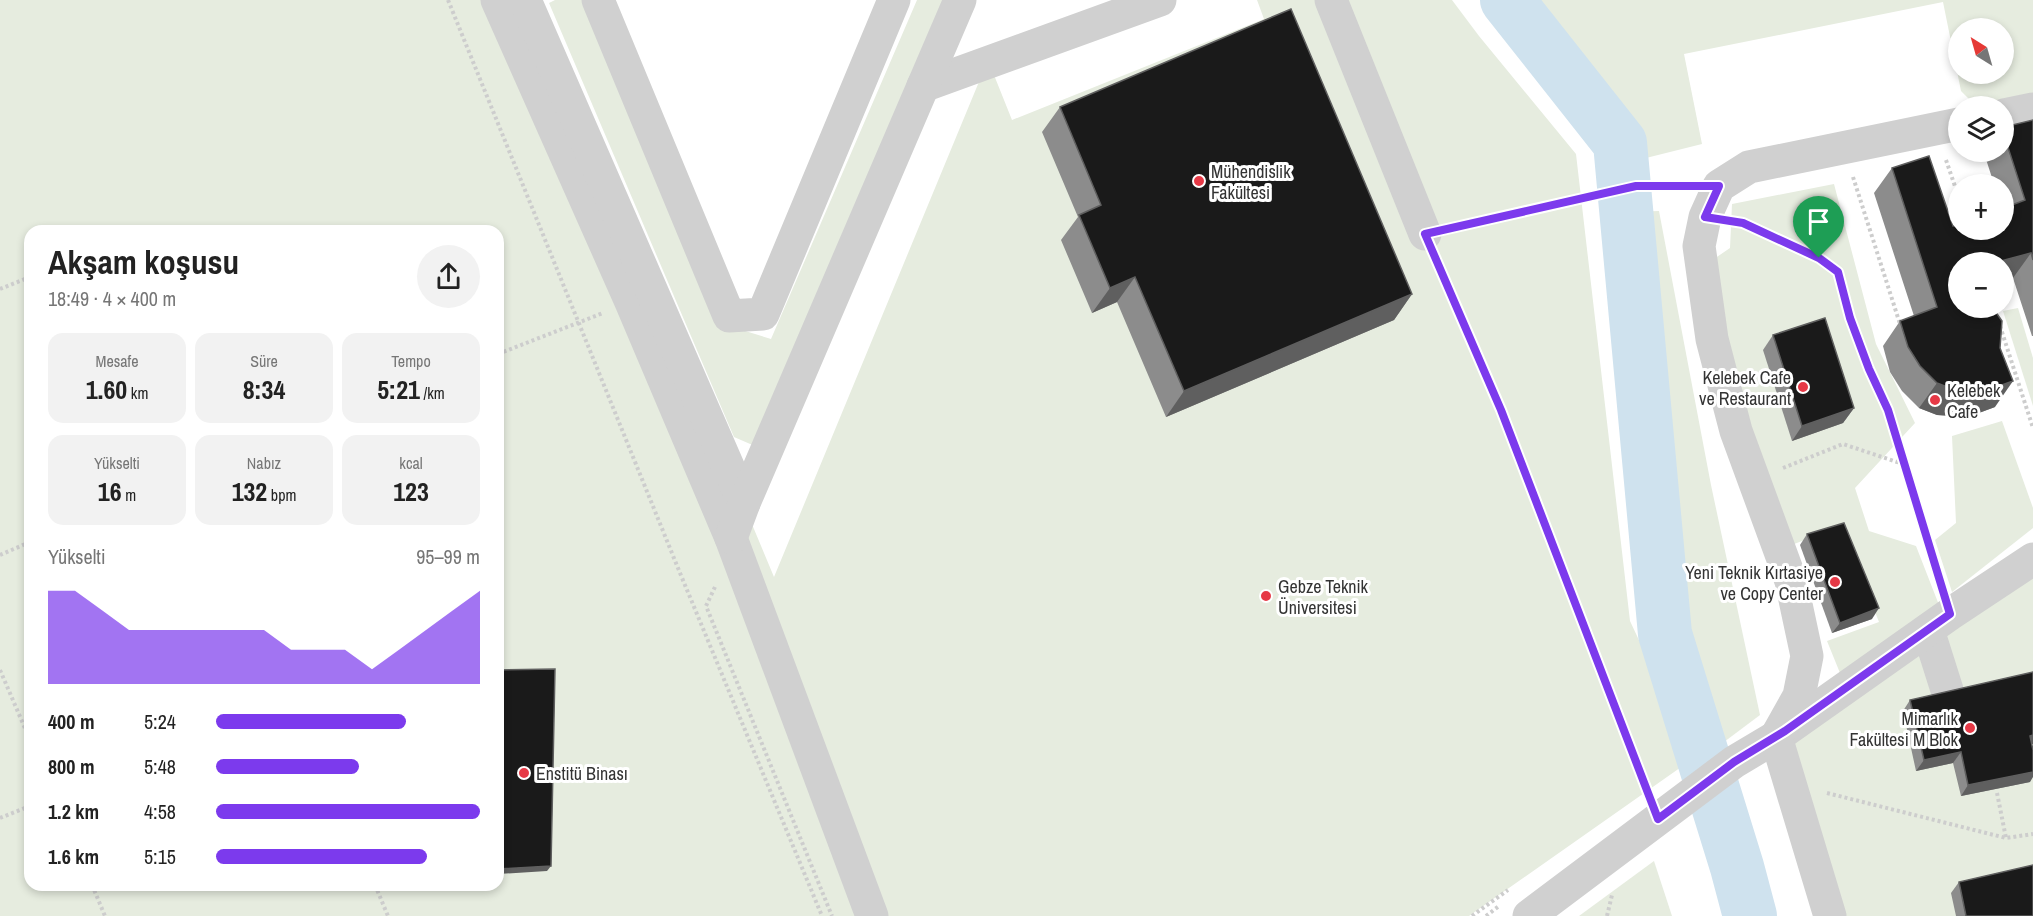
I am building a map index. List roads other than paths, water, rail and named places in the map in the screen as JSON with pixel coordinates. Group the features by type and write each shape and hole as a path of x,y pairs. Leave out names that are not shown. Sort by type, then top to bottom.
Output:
{"street":[{"path":"497,0 631,302 733,542 872,916"},
{"path":"525,0 744,502"},
{"path":"598,0 729,316 763,314 894,0"},
{"path":"733,542 744,502 960,0"},
{"path":"923,86 1160,0"},
{"path":"1331,0 1425,234"},
{"path":"2014,113 2033,109"},
{"path":"1830,916 1776,737 1799,696 1807,656 1791,581 1736,430 1712,339 1699,246 1705,217 1719,186 1749,167 1948,137"},
{"path":"1529,916 1734,762 1776,737 1930,628 2033,559"},
{"path":"1930,628 1947,690"}],"waterway":[{"path":"1507,0 1620,143 1665,634 1750,916"}],"place":[{"name":"Mühendislik Fakültesi","path":"1199,181"},
{"name":"Kelebek Cafe ve Restaurant","path":"1803,387"},
{"name":"Kelebek Cafe","path":"1935,400"},
{"name":"Yeni Teknik Kırtasiye ve Copy Center","path":"1835,582"},
{"name":"Gebze Teknik Üniversitesi","path":"1266,596"},
{"name":"Mimarlık Fakültesi M Blok","path":"1970,728"},
{"name":"Enstitü Binası","path":"524,773"}]}
